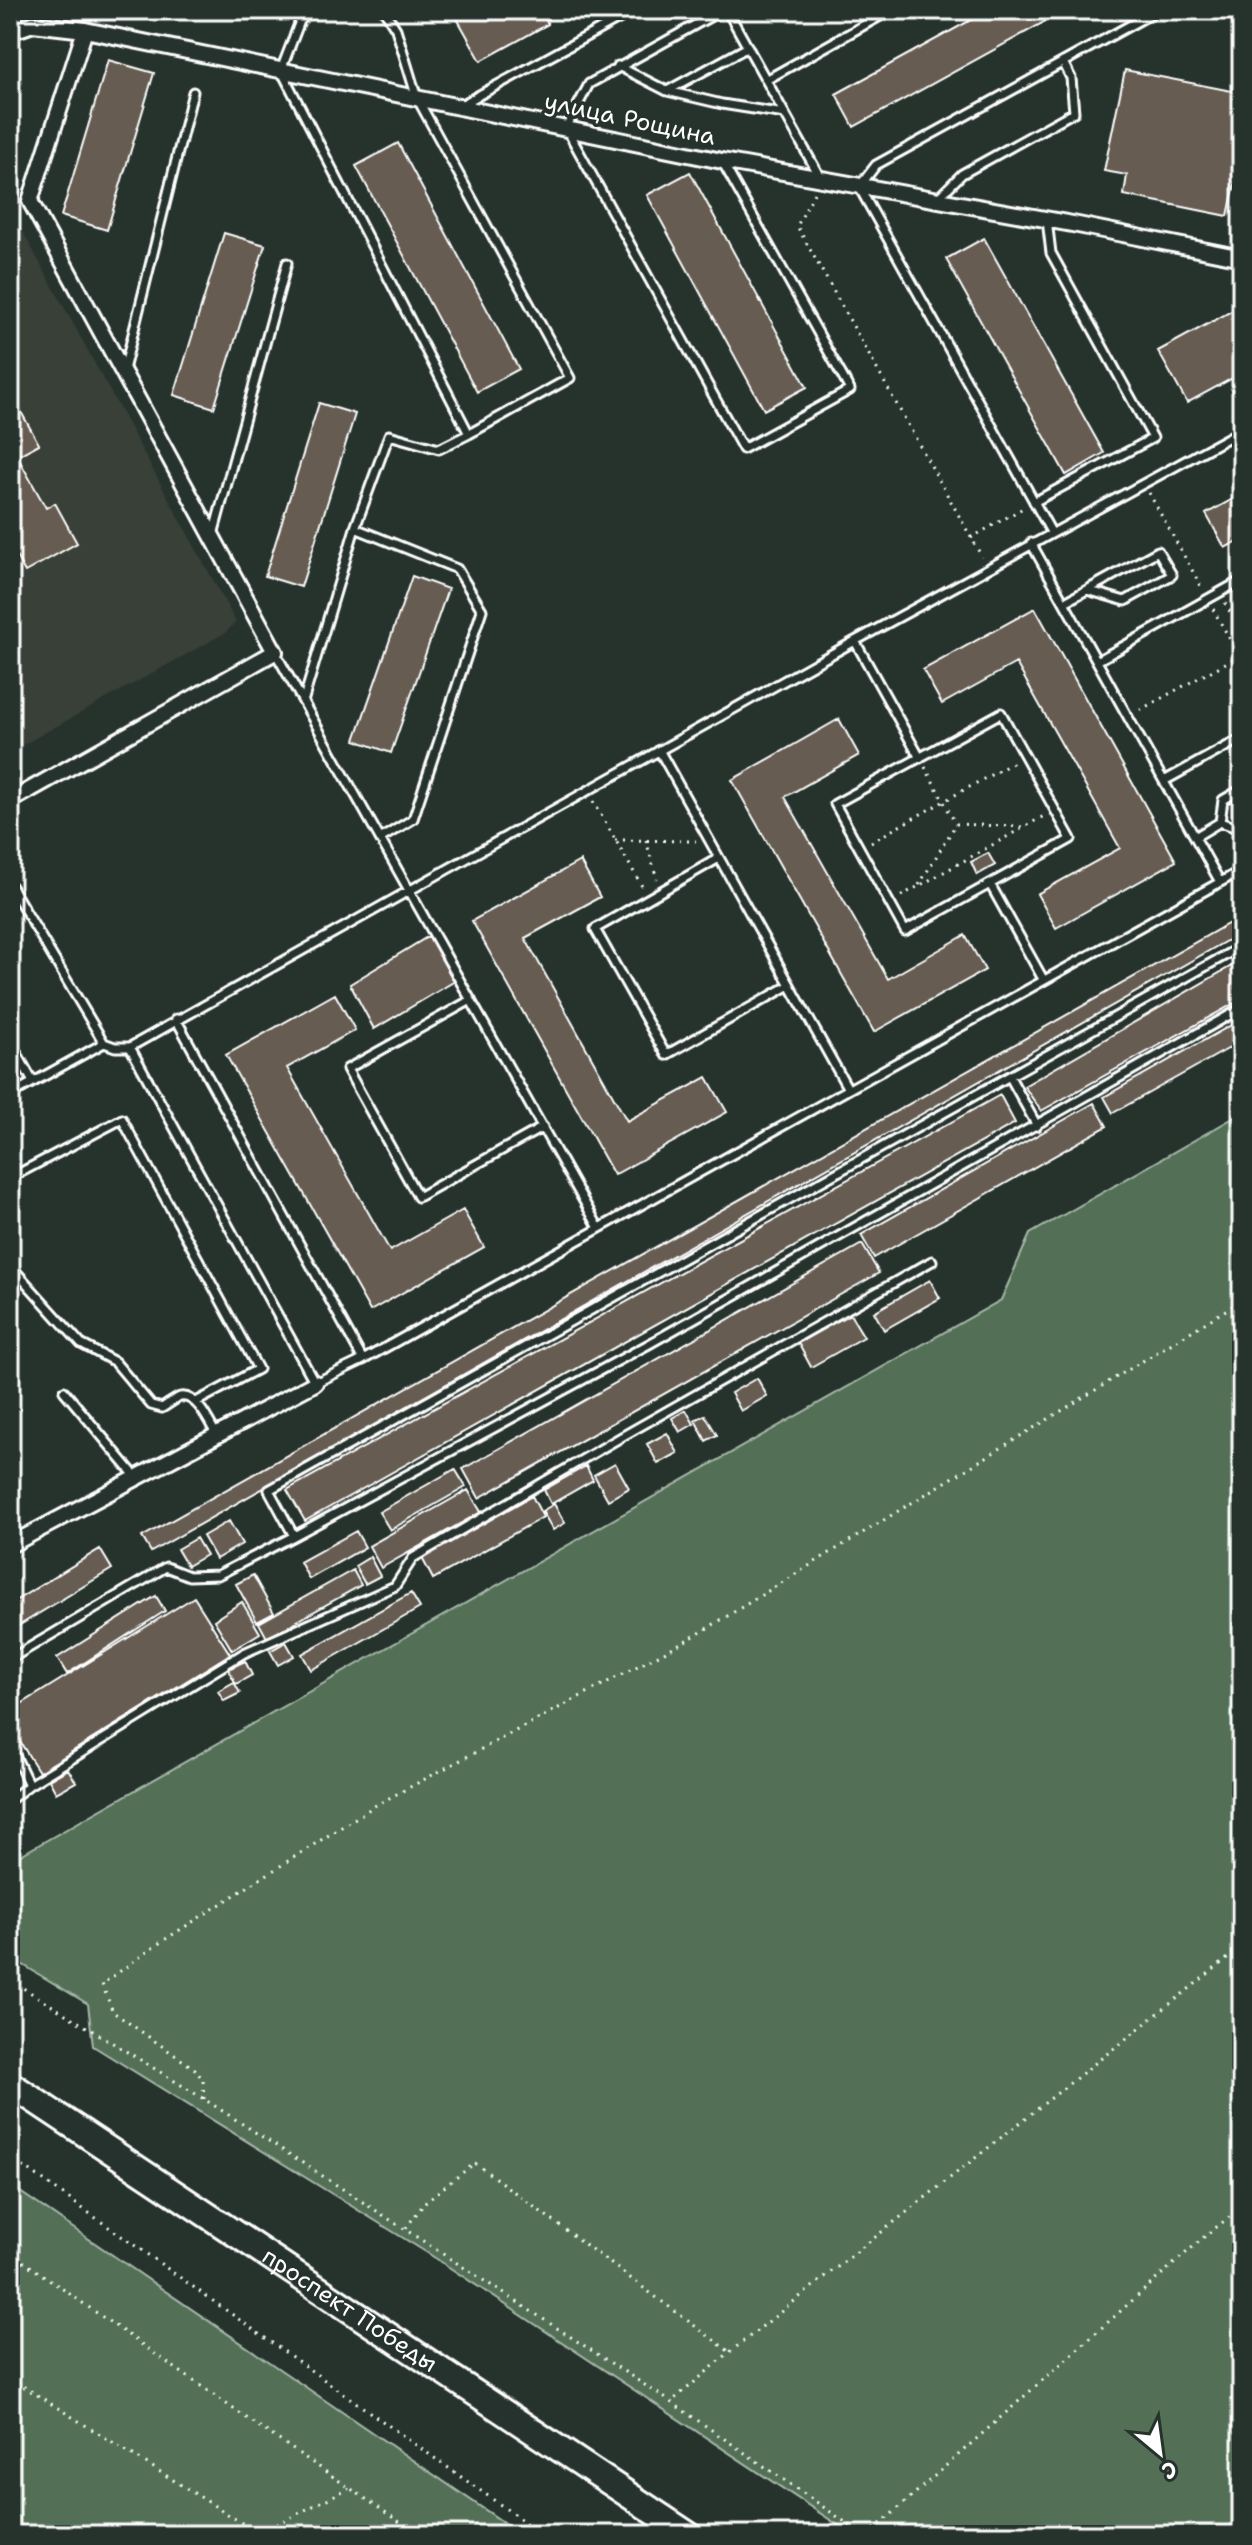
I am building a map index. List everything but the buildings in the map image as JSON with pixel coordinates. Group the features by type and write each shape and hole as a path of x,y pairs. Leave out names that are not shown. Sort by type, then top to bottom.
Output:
{"main road":[{"name":"проспект Победы","path":"10,2084 689,2535"}],"street":[{"name":"улица Рощина","path":"10,32 33,24 85,30 722,161 1242,258"},
{"path":"10,801 275,652 30,201 85,30"},
{"path":"10,1545 315,1383"}],"lane":[{"path":"311,10 300,21 281,70 469,434"},
{"path":"459,106 635,10"},
{"path":"722,161 850,390 743,449 566,128 589,84 724,10 821,179"},
{"path":"766,80 891,10"},
{"path":"1051,532 859,187 876,165 1158,10"},
{"path":"303,702 355,528 389,435 439,449 570,378 417,98 396,29 387,11"},
{"path":"667,91 748,47"},
{"path":"936,200 962,174 1074,112 1071,78 1063,62"},
{"path":"618,66 667,91 785,114"},
{"path":"124,372 193,92"},
{"path":"1034,502 1153,438 1051,253 1047,220"},
{"path":"212,537 287,263"},
{"path":"10,885 104,1043 130,1047 1031,543 1242,430"},
{"path":"355,528 457,569 482,610 413,819 380,839"},
{"path":"1031,543 1220,882"},
{"path":"1065,602 1158,551 1172,575 1125,601 1087,590"},
{"path":"1097,661 1242,580"},
{"path":"855,641 920,758"},
{"path":"275,652 599,1228"},
{"path":"1001,713 1025,757 1071,839 905,931 835,804 1001,713"},
{"path":"1164,781 1242,738"},
{"path":"659,750 848,1089"},
{"path":"1220,822 1223,800 1242,789"},
{"path":"1195,837 1220,822"},
{"path":"1220,822 1242,830"},
{"path":"719,858 595,929 666,1055 790,985"},
{"path":"130,1047 315,1383 363,1360 1242,870"},
{"path":"990,884 1043,979"},
{"path":"294,1536 269,1490 1242,946"},
{"path":"471,1000 347,1069 418,1197 543,1127"},
{"path":"10,1659 166,1567 189,1576 218,1575 294,1536 649,1344 1242,1008"},
{"path":"176,1019 363,1360"},
{"path":"10,1041 33,1082"},
{"path":"10,1095 104,1043"},
{"path":"1010,1077 1037,1126"},
{"path":"10,1178 122,1119 258,1369 196,1402"},
{"path":"10,1800 29,1785 244,1653 395,1586 413,1558 932,1261"},
{"path":"10,1265 81,1344 115,1362 151,1405 162,1408 180,1397 188,1397 196,1402 217,1436"},
{"path":"64,1391 137,1479"},
{"path":"10,1745 29,1785"}],"path":[{"path":"821,179 797,226 988,568"},
{"path":"1144,483 1242,661"},
{"path":"971,538 1034,502"},
{"path":"1220,593 1242,633"},
{"path":"1128,717 1240,655"},
{"path":"859,848 1025,757"},
{"path":"920,758 956,824"},
{"path":"587,790 649,898"},
{"path":"889,902 1055,811"},
{"path":"956,824 1026,827"},
{"path":"918,886 956,824"},
{"path":"615,840 710,842"},
{"path":"646,840 661,891"},
{"path":"204,2099 203,2080 195,2069 113,2012 102,1984 161,1942 376,1805 698,1634 1242,1300"},
{"path":"671,2402 1242,1947"},
{"path":"10,1980 204,2099 405,2229 671,2402 866,2535 1242,2207"},
{"path":"10,2157 543,2535"},
{"path":"405,2229 426,2201 475,2163 730,2352"},
{"path":"10,2252 419,2535"},
{"path":"10,2378 258,2534 349,2488"}],"shaded area":[{"path":"10,208 236,622 225,633 10,752"}],"green space":[{"path":"1242,1113 1242,2535 853,2535 429,2254 93,2046 88,2004 10,1957 10,1861 1001,1300 1030,1234"},
{"path":"10,2185 522,2535 10,2535"}]}
